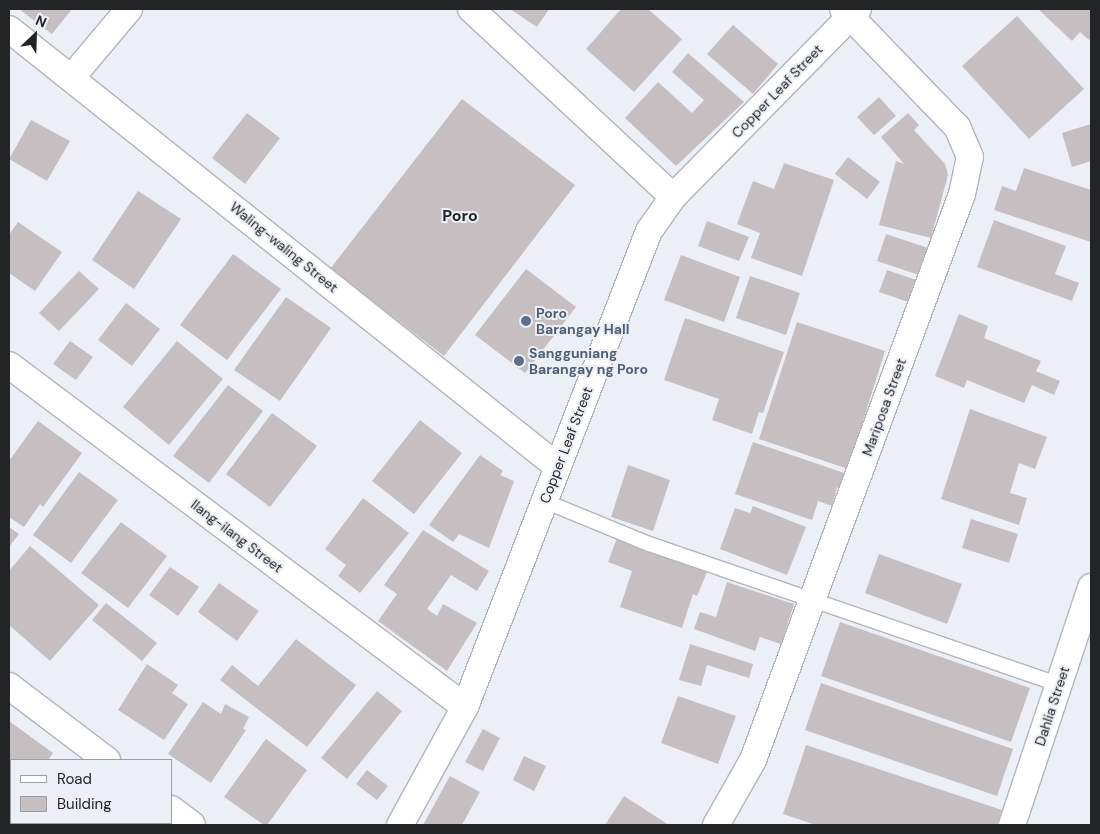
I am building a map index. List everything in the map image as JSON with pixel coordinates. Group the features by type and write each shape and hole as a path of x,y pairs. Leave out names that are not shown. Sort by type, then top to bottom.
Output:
{"street":[{"path":"72,77 129,9"},
{"path":"470,9 673,197"},
{"name":"Copper Leaf Street","path":"400,825 465,707 649,231 673,197 851,11"},
{"name":"Mariposa Street","path":"716,825 753,760 962,194 970,158 957,127 851,11"},
{"name":"Waling-waling Street","path":"9,28 558,467"},
{"name":"Ilang-ilang Street","path":"9,365 465,707"},
{"name":"Dahlia Street","path":"1020,823 1059,684 1091,587"},
{"path":"9,686 106,759"},
{"path":"172,810 192,825"}],"lane":[{"path":"544,502 648,544 1059,684"}],"building":[{"path":"19,9 72,9 52,34"},
{"path":"510,9 549,9 537,27"},
{"path":"621,9 648,9 682,39 634,92 586,49"},
{"path":"1038,9 1091,9 1091,38 1089,40 1080,32 1072,41"},
{"path":"1017,16 1084,89 1029,139 962,66"},
{"path":"733,25 778,64 753,94 707,54"},
{"path":"688,53 744,102 676,166 625,118 658,82 692,113 704,100 672,72"},
{"path":"879,97 896,116 874,135 857,117"},
{"path":"462,99 575,185 444,356 330,269"},
{"path":"247,113 280,138 245,184 212,158"},
{"path":"908,113 919,125 914,130 945,164 948,175 931,238 879,225 896,161 904,164 881,137"},
{"path":"31,120 70,141 47,181 9,159"},
{"path":"1091,124 1091,161 1072,167 1062,133"},
{"path":"848,157 880,182 867,199 835,174"},
{"path":"784,163 834,180 802,276 751,258 760,233 737,224 753,181 774,189"},
{"path":"1024,168 1091,190 1091,242 994,210 1002,186 1016,191"},
{"path":"138,191 181,219 134,289 92,260"},
{"path":"994,220 1066,246 1055,274 1079,283 1072,301 977,267"},
{"path":"707,221 749,237 739,261 698,246"},
{"path":"18,222 62,252 35,291 9,273 9,235"},
{"path":"886,234 928,248 919,275 877,261"},
{"path":"233,254 281,289 227,360 180,325"},
{"path":"681,255 740,277 724,322 664,300"},
{"name":"Poro Barangay Hall","path":"526,269 576,307 525,373 475,335"},
{"path":"887,270 919,281 911,303 879,292"},
{"path":"79,271 99,289 59,331 39,313"},
{"path":"750,276 800,293 786,335 736,318"},
{"path":"286,297 331,328 280,401 234,370"},
{"path":"126,303 160,329 132,366 98,340"},
{"path":"959,314 988,326 984,338 1041,361 1036,371 1060,381 1054,395 1032,385 1024,403 967,380 964,388 935,376"},
{"path":"685,318 784,352 763,413 759,412 752,434 712,420 719,399 664,380"},
{"path":"797,322 885,351 848,469 759,439"},
{"path":"70,341 93,357 76,380 53,364"},
{"path":"177,341 223,379 169,445 123,407"},
{"path":"228,385 263,411 209,483 173,456"},
{"path":"970,409 1047,437 1035,469 1019,463 1010,493 1027,498 1019,525 941,499"},
{"path":"272,413 317,446 270,507 226,474"},
{"path":"420,420 462,453 414,514 372,481"},
{"path":"38,421 82,453 43,507 40,504 24,527 9,517 9,461"},
{"path":"753,442 853,476 848,491 837,487 832,506 818,501 812,520 735,494"},
{"path":"480,455 503,471 500,475 514,481 489,548 459,534 453,542 429,525"},
{"path":"628,465 670,480 653,531 611,517"},
{"path":"79,472 118,500 71,563 33,535"},
{"path":"363,498 409,533 360,593 338,576 346,565 325,549"},
{"path":"753,506 806,527 787,575 720,549 735,508 750,513"},
{"path":"971,519 1018,534 1009,563 962,548"},
{"path":"121,522 167,556 128,608 81,573"},
{"path":"9,527 19,534 9,547"},
{"path":"423,530 489,571 477,591 451,575 427,609 437,616 443,604 477,623 447,671 378,621 397,594 384,585"},
{"path":"617,538 707,572 697,596 693,594 682,628 620,607 632,571 608,562"},
{"path":"30,546 99,605 50,661 9,625 9,571"},
{"path":"879,554 962,584 947,624 865,593"},
{"path":"170,567 199,587 178,616 149,595"},
{"path":"727,582 794,604 781,644 760,637 755,651 694,629 700,612 716,617"},
{"path":"219,583 259,611 237,641 198,612"},
{"path":"106,603 157,643 142,661 92,620"},
{"path":"840,622 1030,688 1011,742 821,676"},
{"path":"296,639 356,685 307,747 220,680 232,665 258,686"},
{"path":"690,644 753,664 749,678 707,665 701,686 679,680"},
{"path":"147,664 178,685 172,693 188,704 164,740 118,710"},
{"path":"821,683 1013,749 997,796 805,730"},
{"path":"377,691 402,711 347,779 321,758"},
{"path":"678,696 736,716 718,764 661,743"},
{"path":"203,702 221,714 225,704 249,717 243,729 246,730 211,783 168,754"},
{"path":"9,721 53,753 49,759 10,759 9,814"},
{"path":"483,729 500,738 483,771 465,762"},
{"path":"266,739 307,770 267,825 264,825 224,797"},
{"path":"806,745 1002,810 997,825 816,825 783,814"},
{"path":"524,756 546,766 534,791 513,780"},
{"path":"367,770 388,786 377,800 356,784"},
{"path":"450,776 480,792 462,825 423,825"},
{"path":"624,796 669,825 605,825"},
{"path":"45,824 47,825 11,825"},
{"path":"152,824 153,825 97,825"}],"place":[{"name":"Poro Barangay Hall","path":"526,321"},
{"name":"Sangguniang Barangay ng Poro","path":"519,361"}],"district":[{"name":"Poro","path":"460,216"}]}
